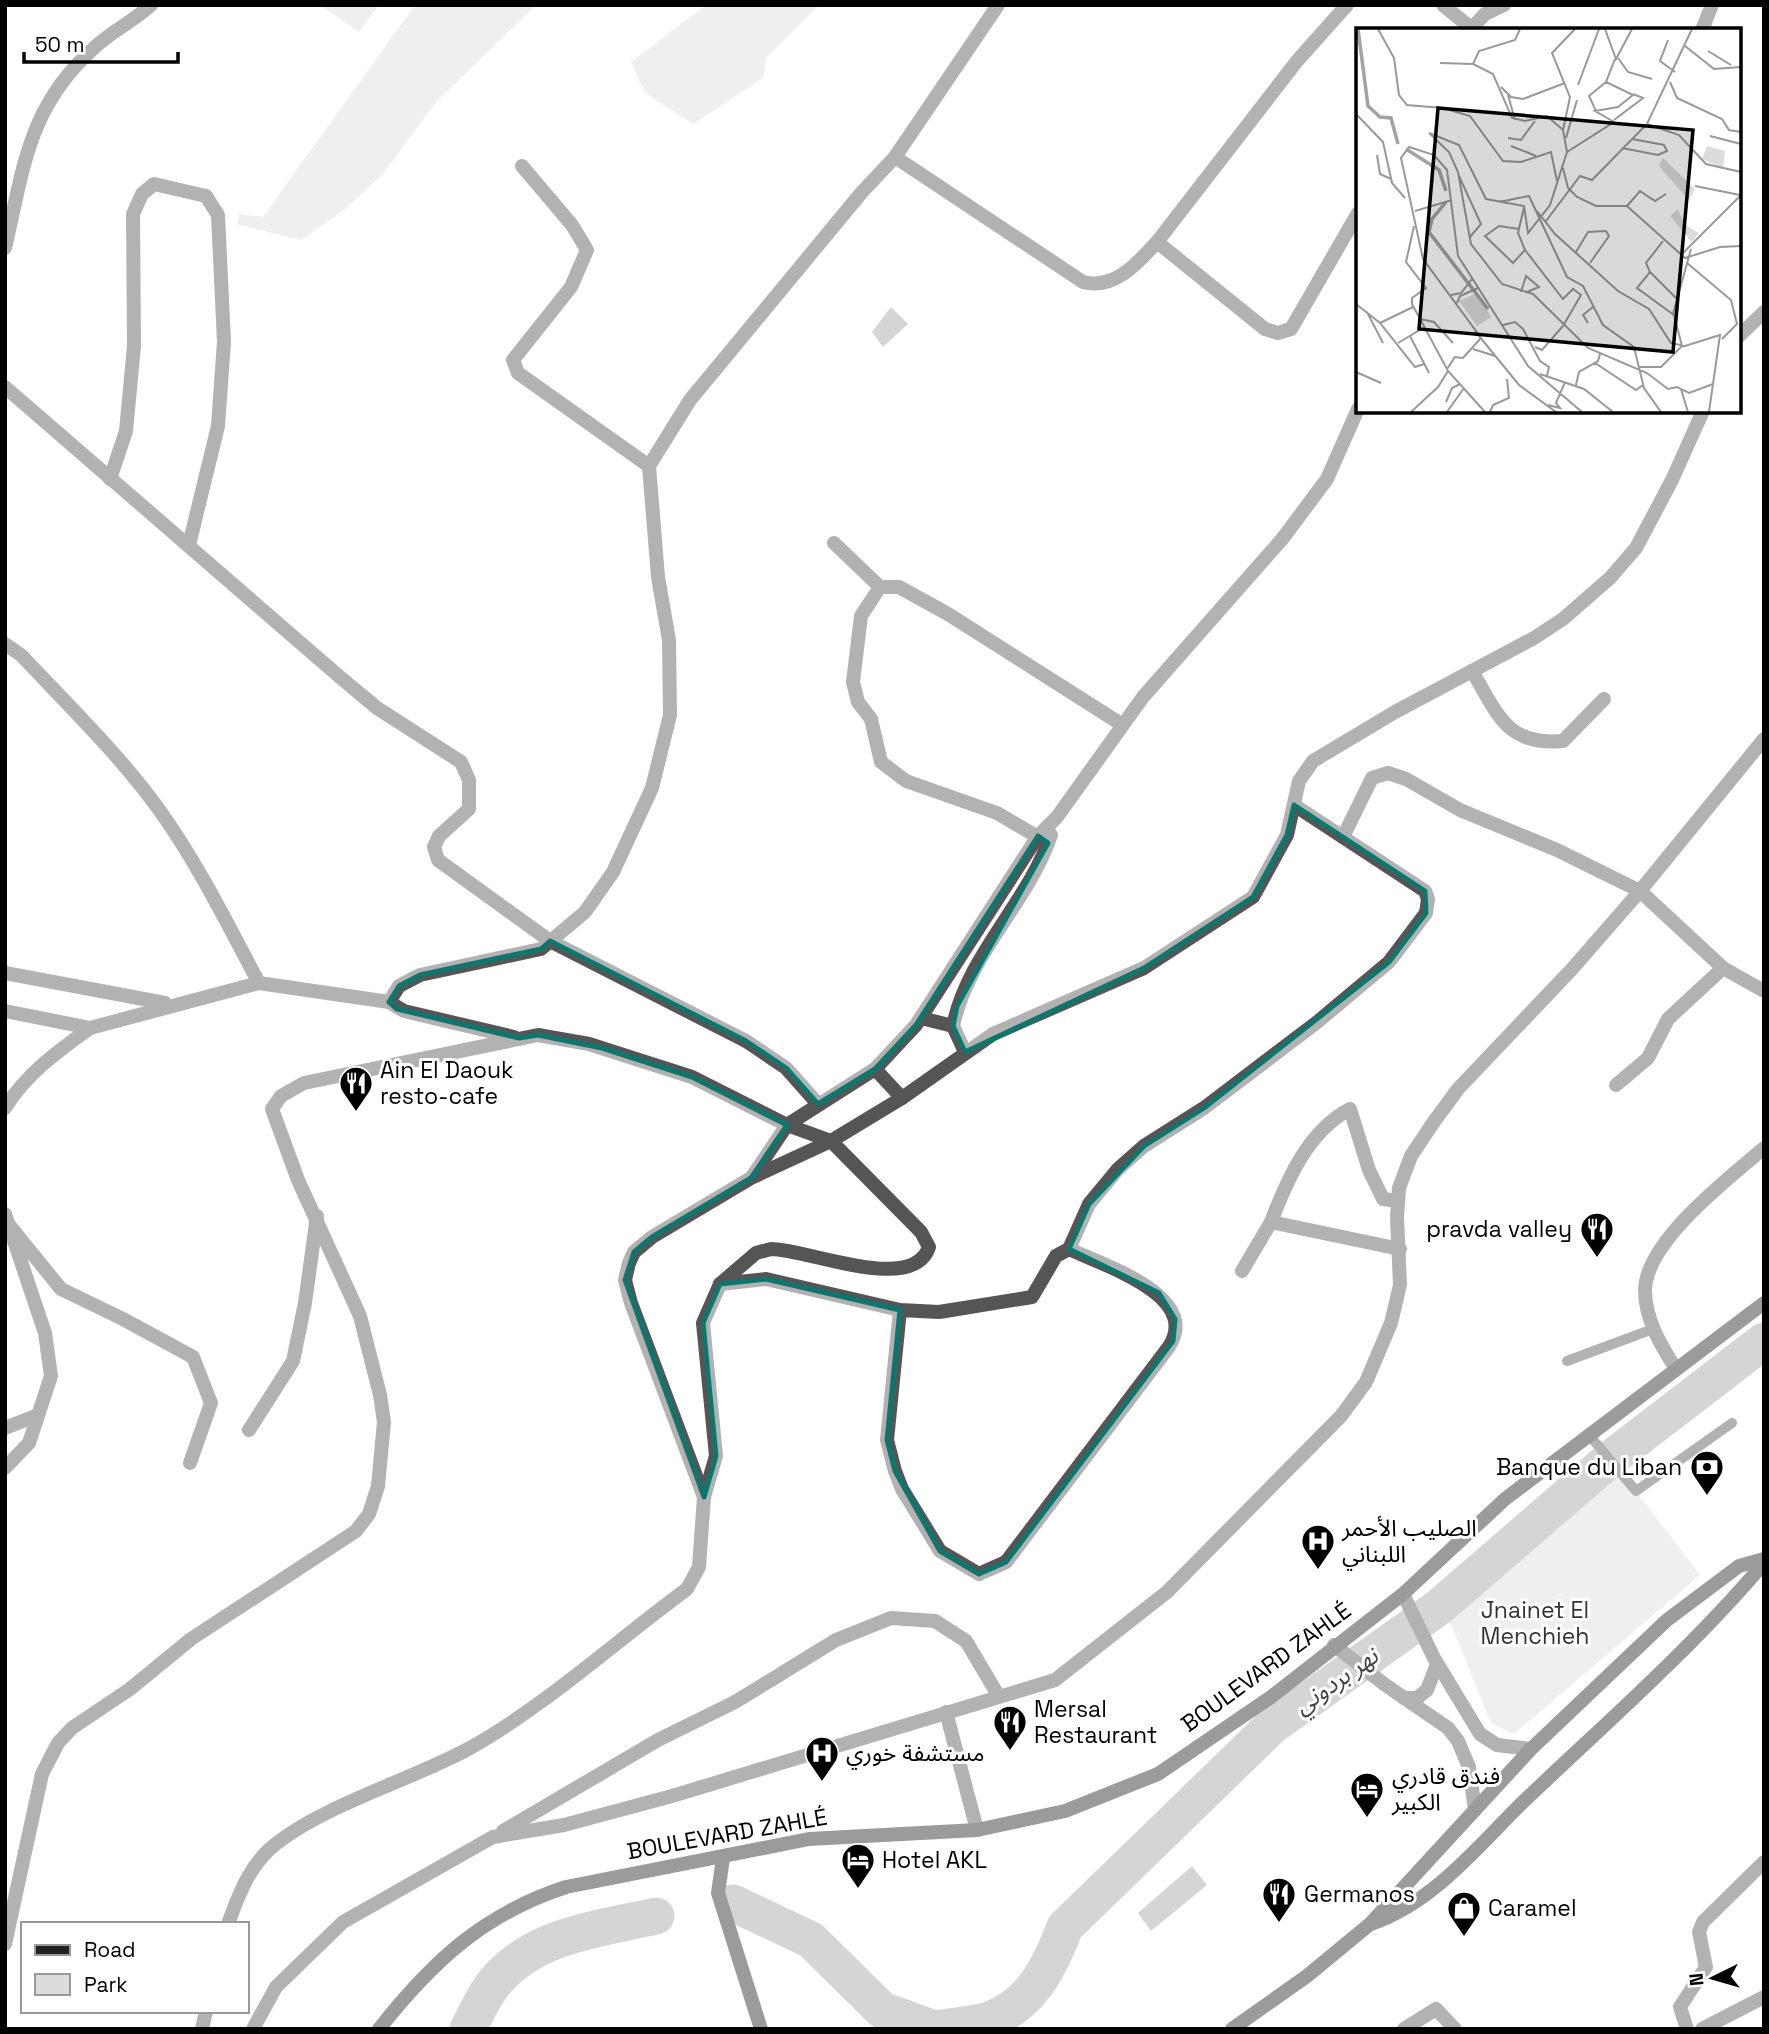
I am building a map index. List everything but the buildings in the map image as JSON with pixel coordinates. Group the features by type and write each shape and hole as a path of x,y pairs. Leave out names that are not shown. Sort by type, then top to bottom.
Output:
{"main road":[{"name":"BOULEVARD ZAHLÉ","path":"379,2029 449,1950 494,1918 534,1897 566,1887 809,1839 977,1830 1065,1811 1157,1774 1271,1697 1334,1645 1406,1600 1505,1499 1764,1303"},
{"path":"1232,2029 1307,1976 1370,1924 1531,1749 1667,1620 1739,1566 1764,1561"},
{"path":"1370,1924 1391,1917 1443,1880 1643,1692 1718,1617 1764,1561"},
{"path":"723,1858 718,1893 761,2029"}],"street":[{"path":"5,248 33,131 46,102 95,47 151,5"},
{"path":"389,1002 399,986 420,975 541,949 585,912 613,872 652,788 670,715 668,640 658,577 649,466 690,400 862,192 895,157 998,5"},
{"path":"895,157 1083,282 1098,285 1118,277 1157,242 1297,61 1347,5"},
{"path":"1443,5 1470,28"},
{"path":"1472,28 1485,13 1504,5"},
{"path":"1703,28 1712,5"},
{"path":"522,166 572,225 587,250 571,287 513,360 518,373 649,466"},
{"path":"110,479 126,431 132,358 133,214 142,194 154,184 182,188 206,196 218,215 223,275 224,342 218,426 189,545"},
{"path":"1157,242 1265,329 1278,333 1292,330 1356,217"},
{"path":"1741,334 1764,312"},
{"path":"5,387 377,708 461,762 469,780 469,809 439,836 434,847 439,860 550,941 746,1041 786,1068 818,1104"},
{"path":"751,1178 787,1125 875,1069 921,1018 1121,724 1283,538 1327,479 1356,413"},
{"path":"704,1497 631,1303 625,1280 634,1252 652,1237 751,1178 831,1141 902,1098 993,1034 1144,968 1253,897 1287,835 1299,781 1313,761 1342,741 1563,620 1610,578 1636,548 1672,480 1702,413"},
{"path":"834,543 880,587 899,587 948,614 1121,724"},
{"path":"880,587 861,616 853,682 858,702 871,719 881,762 906,781 997,813 1043,839"},
{"path":"5,644 20,655 106,746 160,811 216,902 259,983"},
{"path":"1472,671 1515,735 1539,743 1563,741 1604,699"},
{"path":"493,1837 564,1825 658,1800 998,1695 1055,1680 1167,1592 1341,1416 1366,1382 1391,1323 1400,1285 1399,1188 1411,1156 1458,1089 1572,969 1640,891 1764,739"},
{"path":"1343,837 1372,778 1388,773 1406,779 1460,810 1557,850 1640,891 1723,968 1764,991"},
{"path":"720,1284 766,1279 900,1310 939,1312 1032,1297 1056,1256 1069,1249 1089,1204 1118,1169 1144,1146 1205,1108 1316,1023 1389,962 1416,928 1427,906 1425,891 1294,805"},
{"path":"965,1052 953,1026 957,1006 1043,839"},
{"path":"1616,1085 1648,1058 1668,1019 1723,968"},
{"path":"5,973 170,1004"},
{"path":"5,1108 20,1084 42,1062 90,1028 170,1004 259,983 389,1002 404,1011 519,1038"},
{"path":"5,1011 90,1028"},
{"path":"921,1018 953,1026"},
{"path":"5,1944 42,1774 58,1744 72,1728 130,1689 191,1639 356,1531 369,1514 378,1486 384,1422 380,1395 360,1316 317,1216 298,1180 272,1109 281,1096 304,1083 538,1035 589,1044 692,1077 787,1125 831,1141 927,1238 929,1247 926,1255 916,1264 894,1270 771,1249 756,1253 720,1284 703,1323 716,1457 704,1497 701,1557 687,1589 526,1711 470,1748 327,1814 276,1843 244,1881 229,1922"},
{"path":"875,1069 902,1098"},
{"path":"1242,1271 1272,1222 1283,1191 1306,1150 1336,1117 1350,1110 1369,1170 1383,1199 1398,1201"},
{"path":"1676,1369 1654,1329 1645,1291 1650,1266 1697,1205 1764,1149"},
{"path":"249,1430 293,1361 305,1303 317,1216"},
{"path":"5,1468 29,1443 51,1376 45,1333 7,1219"},
{"path":"7,1219 61,1289 123,1318 193,1357 211,1404 190,1463"},
{"path":"1272,1222 1400,1249"},
{"path":"900,1310 887,1440 895,1471 902,1489 940,1551 979,1574 1006,1562 1173,1341 1175,1320 1159,1293 1069,1249"},
{"path":"5,1428 38,1415"},
{"path":"1406,1600 1435,1661 1480,1734 1489,1742 1531,1749"},
{"path":"253,2029 276,1987 342,1922 658,1740 734,1702 836,1640 891,1618 935,1621 966,1641 998,1695"},
{"path":"1334,1645 1401,1697 1448,1728 1458,1741 1472,1780 1475,1810"},
{"path":"1401,1697 1417,1698 1427,1690 1435,1661"},
{"path":"946,1712 977,1830"},
{"path":"1687,2029 1680,2007 1706,1967 1699,1931 1703,1922 1764,1862"},
{"path":"1702,2029 1762,2000"},
{"path":"1404,2029 1436,2009 1455,2029"}],"lane":[{"path":"1567,1362 1654,1329"},
{"path":"1590,1436 1636,1491 1732,1423"}],"highlighted area":[{"path":"1294,805 1425,891 1426,913 1389,962 1204,1108 1144,1146 1089,1204 1069,1249 1159,1293 1175,1319 1173,1341 1006,1562 979,1574 940,1551 895,1471 887,1440 900,1310 766,1279 720,1284 703,1323 716,1456 704,1497 625,1280 634,1252 652,1237 751,1178 787,1125 692,1077 602,1048 538,1035 519,1038 397,1009 389,1002 399,986 420,975 541,949 550,941 746,1041 786,1068 818,1104 875,1069 916,1025 1038,836 1048,843 957,1006 953,1026 965,1052 1144,968 1253,897 1287,835"}],"green space":[{"path":"320,5 379,5 359,32"},
{"path":"415,5 536,5 435,103 383,174 345,209 301,240 237,224 239,214 263,217"},
{"path":"706,5 819,5 767,57 763,78 693,124 645,93 631,62"},
{"name":"Jnainet El Menchieh","path":"1618,1468 1700,1575 1514,1734 1491,1723 1442,1602"}],"shaded area":[{"path":"891,307 908,324 883,347 872,332"},
{"path":"1192,1866 1207,1885 1151,1931 1138,1913"}],"waterway":[{"name":"نهر بردوني","path":"936,2029 989,2020 1017,2005 1046,1970 1065,1927 1272,1726 1439,1607 1609,1460 1764,1341"},
{"name":"نهر بردوني","path":"733,1903 811,1940 882,2010 934,2029"},
{"name":"نهر بردوني","path":"468,2029 495,1982 529,1953 569,1936 656,1916"}],"place":[{"name":"Ain El Daouk resto-cafe","path":"356,1113"},
{"name":"pravda valley","path":"1597,1259"},
{"name":"Banque du Liban","path":"1707,1497"},
{"name":"الصليب الأحمر اللبناني","path":"1318,1571"},
{"name":"Mersal Restaurant","path":"1010,1752"},
{"name":"مستشفة خوري","path":"822,1783"},
{"name":"فندق قادري الكبير","path":"1367,1819"},
{"name":"Hotel AKL","path":"858,1890"},
{"name":"Germanos","path":"1279,1924"},
{"name":"Caramel","path":"1464,1938"}]}
